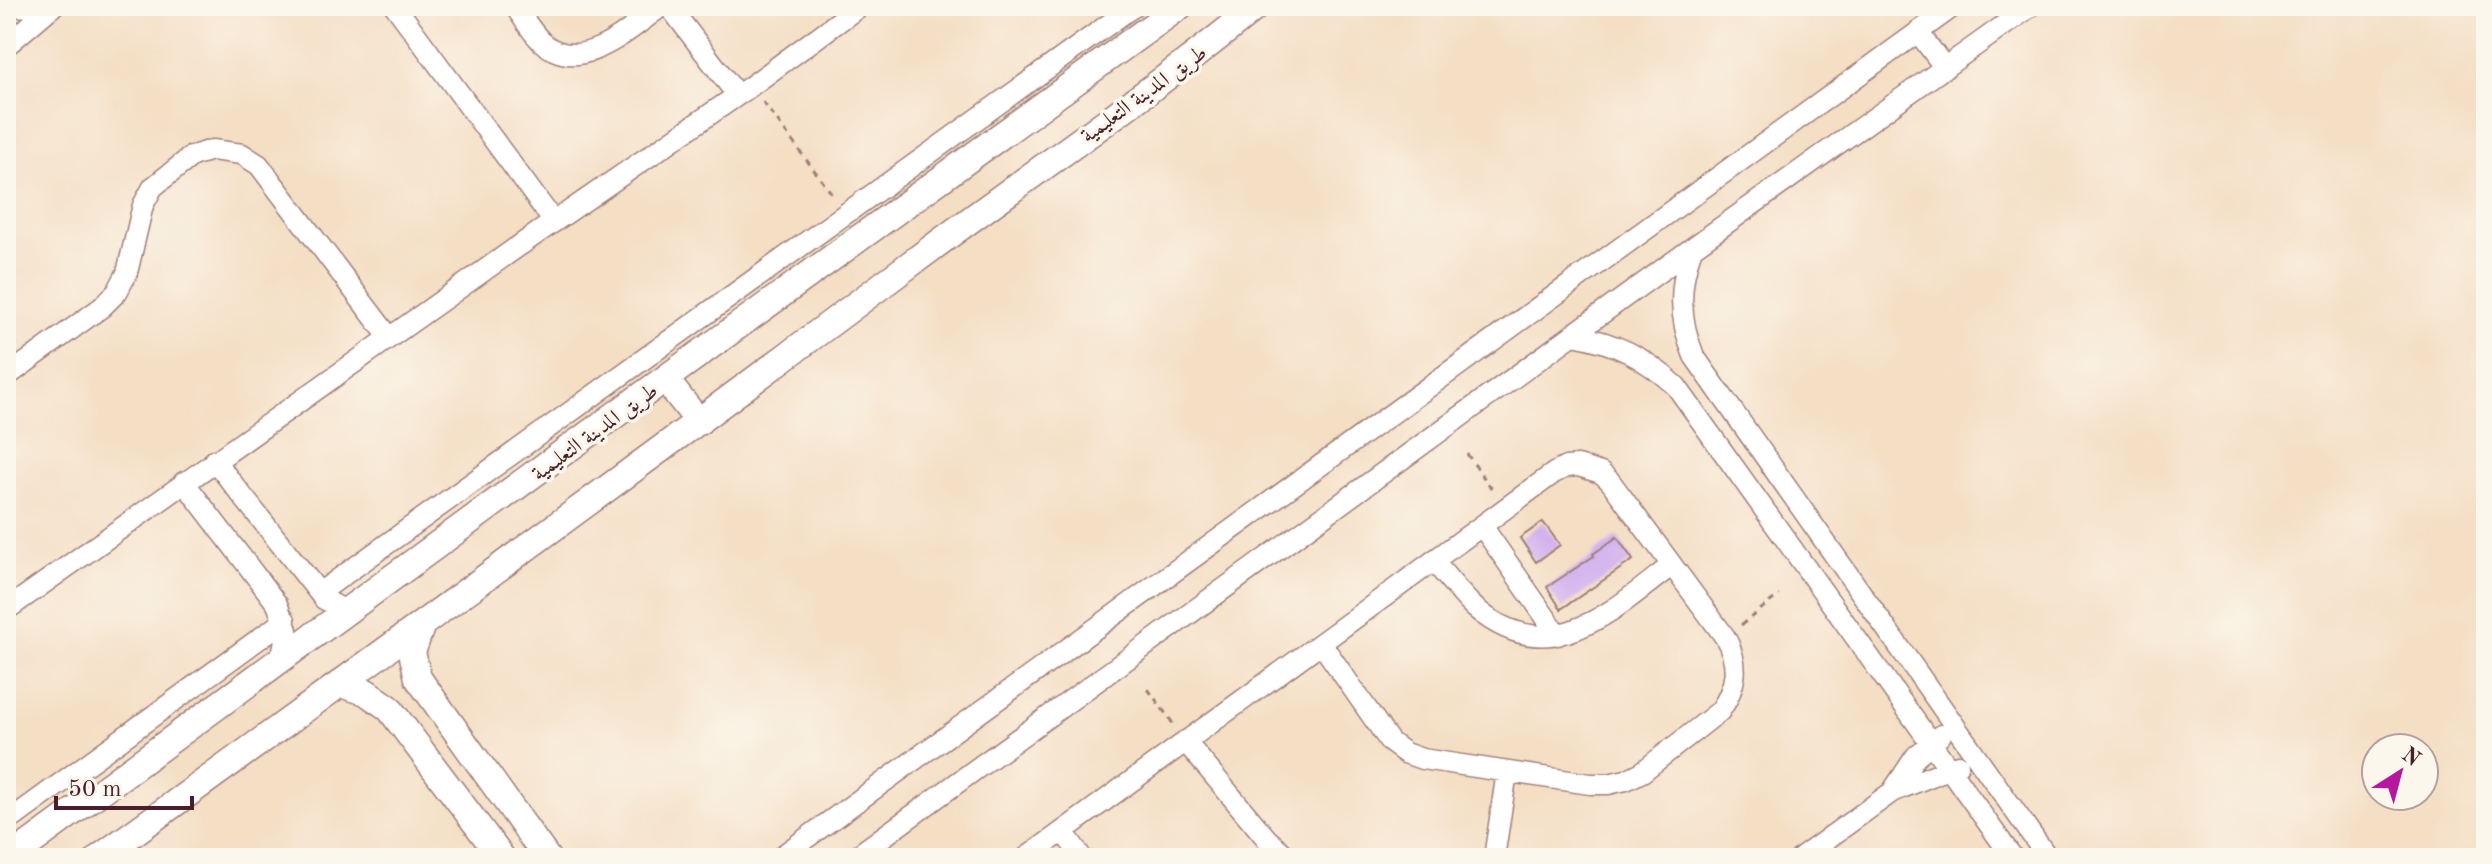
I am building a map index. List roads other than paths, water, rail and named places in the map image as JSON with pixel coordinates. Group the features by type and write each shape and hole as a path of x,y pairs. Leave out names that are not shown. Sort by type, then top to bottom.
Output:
{"street":[{"path":"12,6 52,7"},
{"path":"395,6 554,222"},
{"path":"515,6 542,42 552,49 576,55 599,49 662,6"},
{"path":"669,6 744,90"},
{"path":"6,609 860,6"},
{"path":"319,593 1134,6"},
{"name":"طريق المدينة التعليمية","path":"10,858 1180,6"},
{"name":"طريق المدينة التعليمية","path":"99,858 421,627 1032,173 1195,56 1257,6"},
{"path":"779,858 1954,6"},
{"path":"854,858 1692,248 2031,6"},
{"path":"6,46 52,7"},
{"path":"1918,32 1945,68"},
{"path":"6,377 110,300 127,273 143,205 149,193 192,156 212,150 242,154 259,165 389,337"},
{"path":"1692,248 1684,269 1681,302 1686,336 1694,356 2048,858"},
{"path":"1573,335 1602,340 1629,351 1654,366 1676,386 2013,858"},
{"path":"665,379 699,422"},
{"path":"214,460 319,593 331,605 347,612"},
{"path":"1026,858 1506,508 1566,467 1590,468 1610,481 1725,637 1733,651 1735,682 1720,711 1642,772 1626,780 1590,784 1422,759 1405,753 1390,742 1321,643"},
{"path":"184,482 277,604 285,620 286,640 281,660"},
{"path":"1482,526 1558,635"},
{"path":"1433,561 1473,606 1491,620 1524,632 1558,635 1595,622 1672,565"},
{"path":"6,823 285,620"},
{"path":"421,627 412,652 418,678 547,858"},
{"path":"340,684 366,692 389,708 502,858"},
{"path":"1892,792 1906,768 1930,741 1955,726"},
{"path":"1185,741 1267,839 1289,858"},
{"path":"1801,858 1892,792 1950,769 1975,754"},
{"path":"1494,858 1507,772"},
{"path":"1063,831 1082,858"},
{"path":"1267,839 1275,858"}]}
